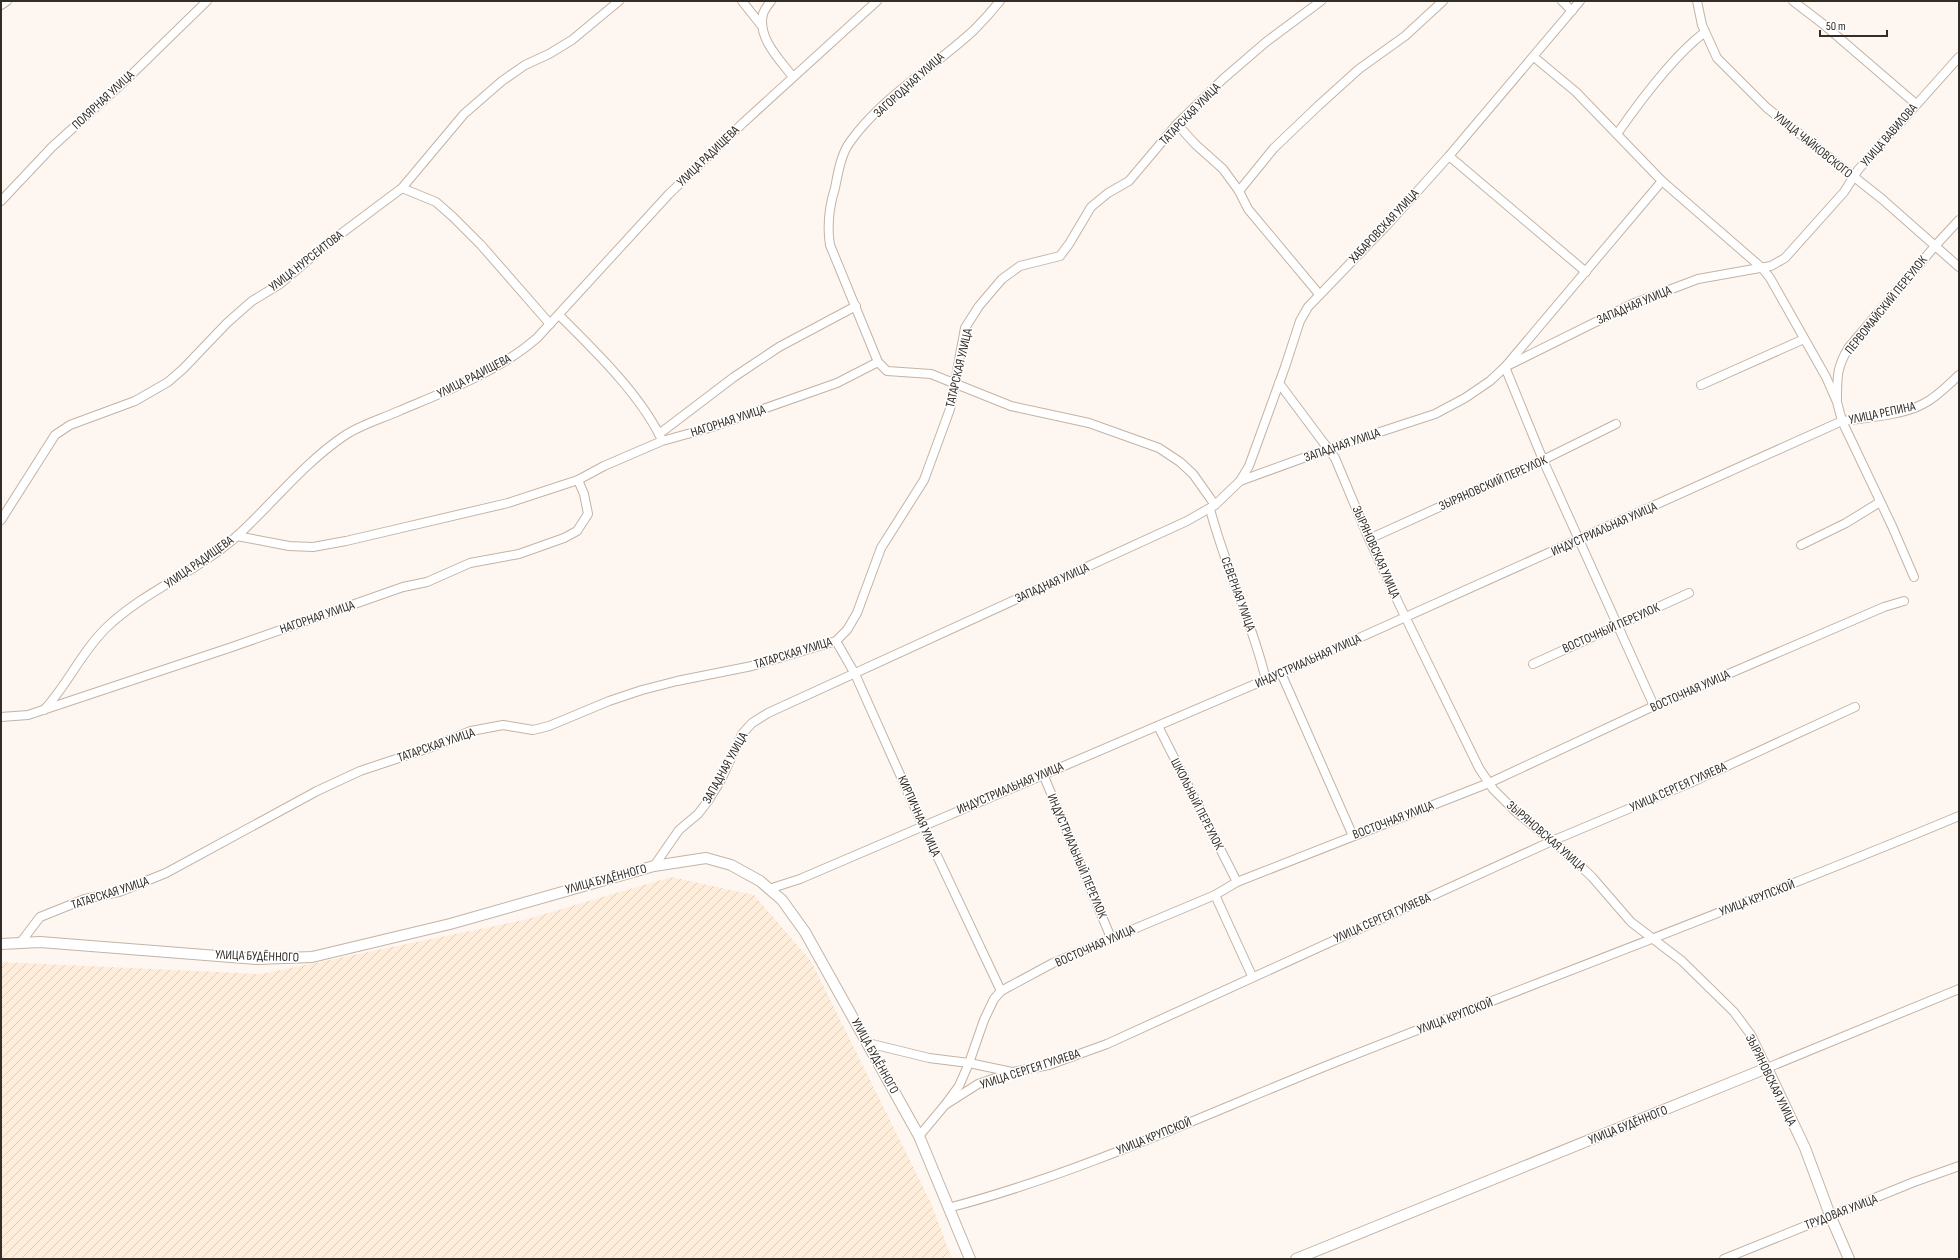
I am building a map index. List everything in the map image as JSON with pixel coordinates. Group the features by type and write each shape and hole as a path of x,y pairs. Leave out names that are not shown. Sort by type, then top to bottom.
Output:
{"street":[{"path":"1,5 7,1"},
{"name":"ПОЛЯРНАЯ УЛИЦА","path":"1,201 52,147 128,78 207,1"},
{"name":"УЛИЦА НУРСЕИТОВА","path":"1,520 56,435 70,425 135,402 168,382 183,369 227,323 252,301 280,284 326,245 402,188 464,114 502,81 525,65 549,54 572,40 619,1"},
{"path":"742,1 761,25 772,50 793,77"},
{"path":"761,25 763,13 771,1"},
{"name":"УЛИЦА РАДИЩЕВА","path":"44,710 55,698 87,649 108,627 140,602 205,560 238,536 312,461 345,435 497,367 523,350 559,315 669,194 793,77 877,1"},
{"name":"ЗАГОРОДНАЯ УЛИЦА","path":"878,362 830,245 827,230 832,196 841,164 849,143 899,91 974,30 1000,1"},
{"name":"ТАТАРСКАЯ УЛИЦА","path":"21,942 40,917 85,899 119,892 166,873 317,791 360,772 429,748 471,731 503,725 534,730 549,726 609,701 642,690 677,681 752,666 836,641 847,630 857,613 881,548 924,480 950,409 965,328 979,306 1002,279 1020,266 1060,256 1092,207 1108,193 1129,180 1177,124 1223,79 1266,42 1321,1"},
{"path":"1239,191 1274,148 1318,106 1359,69 1405,36 1443,1"},
{"path":"1562,1 1572,11"},
{"name":"ХАБАРОВСКАЯ УЛИЦА","path":"1240,482 1248,466 1279,383 1300,321 1308,307 1388,224 1449,156 1580,1"},
{"name":"УЛИЦА ЧАЙКОВСКОГО","path":"1697,1 1705,32 1717,58 1767,108 1882,199 1959,267"},
{"path":"1793,1 1823,24 1916,104"},
{"path":"1617,134 1636,107 1678,57 1692,42 1705,32"},
{"path":"1534,56 1576,92 1662,182 1762,268 1770,278 1826,377 1837,402 1842,421 1914,578"},
{"name":"УЛИЦА ВАВИЛОВА","path":"1771,266 1784,258 1844,192 1916,104 1959,57"},
{"path":"1177,124 1195,144 1223,169 1239,191 1248,210 1319,294"},
{"path":"1449,156 1586,272"},
{"name":"ЗАПАДНАЯ УЛИЦА","path":"1505,367 1662,182"},
{"path":"402,188 436,202 453,217 481,245 550,324"},
{"name":"ПЕРВОМАЙСКИЙ ПЕРЕУЛОК","path":"1837,402 1837,380 1841,360 1849,347 1959,220"},
{"name":"ЗАПАДНАЯ УЛИЦА","path":"654,866 679,830 698,814 708,801 742,734 752,723 768,713 1149,540 1212,507 1240,482 1328,449 1435,414 1465,398 1505,367 1632,304 1698,279 1771,266"},
{"path":"559,315 590,346 636,399 653,421 661,438 734,377 779,348 856,306"},
{"path":"1701,385 1804,339"},
{"path":"878,362 887,371 931,374 1011,406 1041,414 1089,423 1159,448 1180,462 1193,474 1212,507"},
{"name":"НАГОРНАЯ УЛИЦА","path":"238,536 289,546 313,547 346,541 508,503 578,480 661,438 709,428 837,383 878,362"},
{"path":"1505,367 1543,460 1654,706"},
{"name":"УЛИЦА РЕПИНА","path":"1842,421 1892,413 1923,404 1946,388 1959,375"},
{"name":"ЗЫРЯНОВСКАЯ УЛИЦА","path":"1279,383 1335,458 1369,539 1406,617 1479,768 1493,790 1515,811 1552,841 1592,877 1631,922 1682,961 1734,1012 1751,1035 1805,1148 1830,1215 1849,1259"},
{"name":"ИНДУСТРИАЛЬНАЯ УЛИЦА","path":"769,889 800,879 1266,680 1842,421"},
{"name":"ЗЫРЯНОВСКИЙ ПЕРЕУЛОК","path":"1369,539 1543,460 1616,424"},
{"name":"НАГОРНАЯ УЛИЦА","path":"1,717 28,715 44,710 225,650 403,587 427,582 470,563 519,554 564,538 578,531 588,514 584,494 578,480"},
{"path":"1800,545 1846,523 1880,502"},
{"name":"СЕВЕРНАЯ УЛИЦА","path":"1212,507 1215,531 1243,605 1266,680"},
{"name":"ВОСТОЧНЫЙ ПЕРЕУЛОК","path":"1533,664 1689,593"},
{"name":"ВОСТОЧНАЯ УЛИЦА","path":"944,1105 959,1086 969,1064 984,1020 994,999 1002,991 1053,964 1214,895 1237,882 1489,783 1654,706 1884,606 1904,601"},
{"name":"КИРПИЧНАЯ УЛИЦА","path":"836,641 855,674 923,826 1002,991"},
{"path":"1281,673 1353,836"},
{"name":"УЛИЦА СЕРГЕЯ ГУЛЯЕВА","path":"918,1136 944,1105 978,1084 1013,1072 1049,1065 1106,1044 1252,976 1552,841 1690,783 1855,707"},
{"name":"ШКОЛЬНЫЙ ПЕРЕУЛОК","path":"1158,726 1237,882"},
{"name":"ИНДУСТРИАЛЬНЫЙ ПЕРЕУЛОК","path":"1043,774 1111,938"},
{"name":"УЛИЦА КРУПСКОЙ","path":"948,1208 998,1195 1112,1153 1652,938 1818,875 1959,816"},
{"name":"УЛИЦА БУДЁННОГО","path":"21,942 90,945 257,959 312,957 450,924 654,866 706,858 731,865 769,889 782,900 806,932 868,1042 918,1136 970,1259"},
{"path":"1214,895 1252,976"},
{"path":"1,944 21,942"},
{"name":"УЛИЦА БУДЁННОГО","path":"1296,1259 1959,989"},
{"path":"868,1042 929,1058 1013,1072"},
{"name":"ТРУДОВАЯ УЛИЦА","path":"1724,1259 1830,1215 1959,1166"}],"shaded area":[{"path":"671,877 754,895 811,961 931,1203 952,1259 1,1259 1,962 261,974 524,920"}]}
